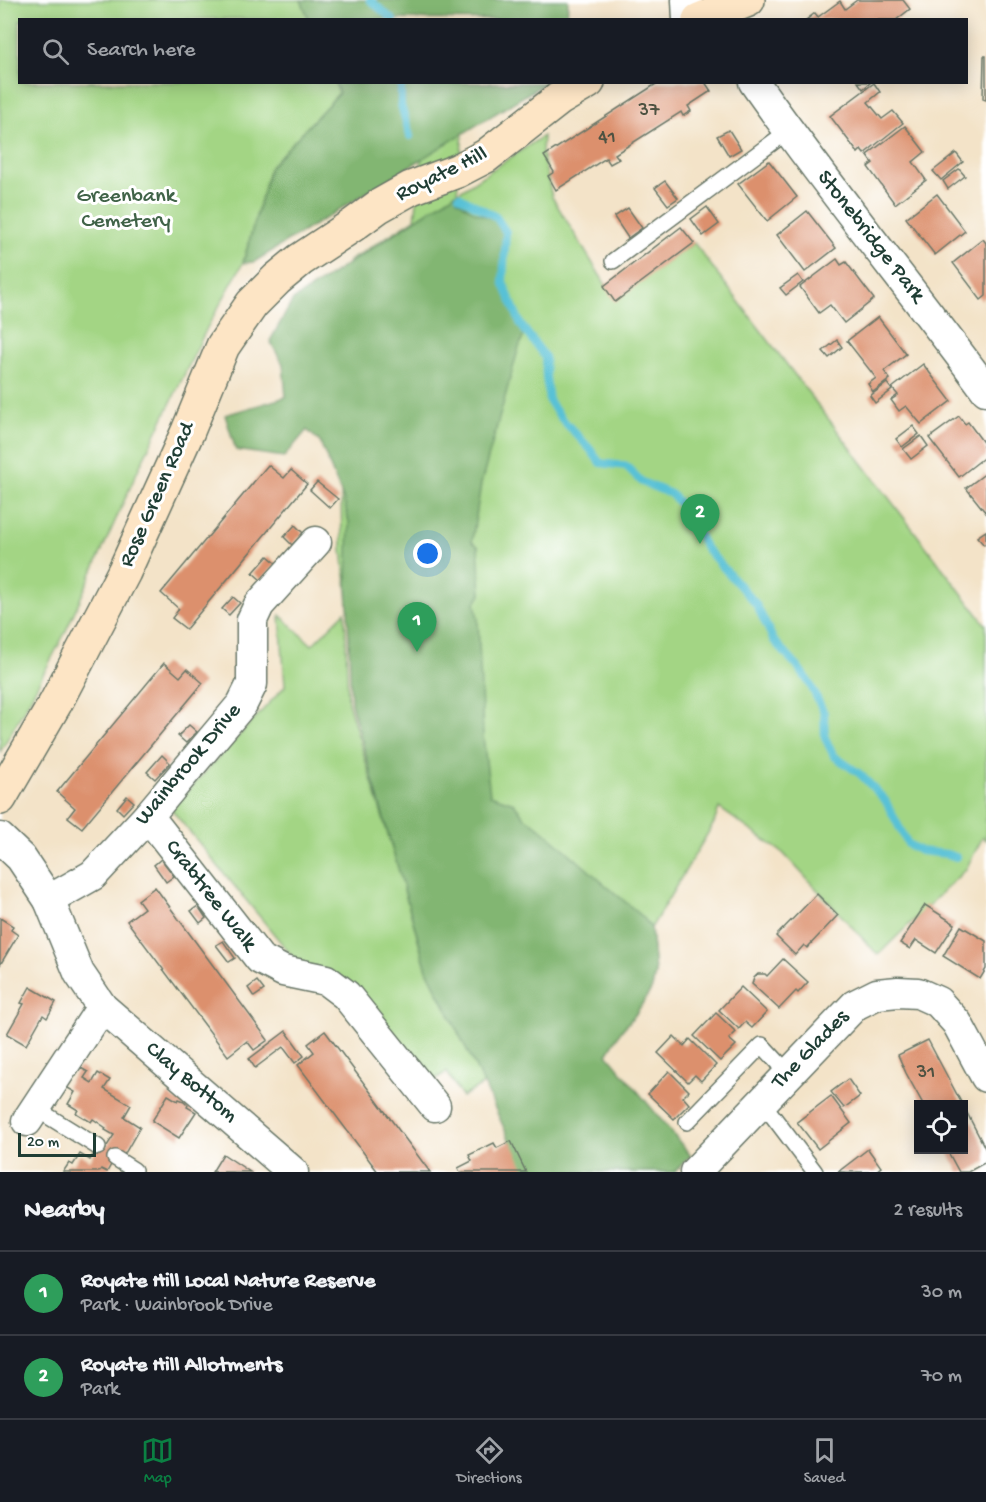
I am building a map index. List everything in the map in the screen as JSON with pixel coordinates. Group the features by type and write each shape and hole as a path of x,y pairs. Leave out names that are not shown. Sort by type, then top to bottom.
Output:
{"main road":[{"path":"698,15 748,0"},
{"name":"Royate Hill","path":"353,225 379,206 411,188 457,171 486,156 559,99 585,84"},
{"name":"Rose Green Road","path":"0,798 56,702 124,572 188,431 223,346 252,304 277,279 300,260 353,225"}],"street":[{"name":"Stonebridge Park","path":"755,84 788,131 986,390"},
{"name":"Wainbrook Drive","path":"49,900 93,875 148,816 242,704 252,684 252,620 259,605 316,542"},
{"name":"Crabtree Walk","path":"148,816 260,959 283,971 326,980 346,995 435,1106"},
{"name":"Clay Bottom","path":"0,838 21,858 49,900 79,973 102,1007 283,1168"},
{"name":"The Glades","path":"695,1172 855,1005 877,994 918,993 938,1002 957,1023 986,1077"},
{"path":"31,1114 102,1007"}],"lane":[{"path":"613,261 788,131"},
{"path":"687,1122 767,1041 789,1074"},
{"path":"762,1102 815,1172"},
{"path":"31,1114 98,1147"},
{"path":"115,1158 134,1170"}],"green space":[{"name":"Greenbank Cemetery","path":"0,0 301,0 309,18 18,18 18,84 336,84 339,93 270,167 243,263 208,326 138,470 65,633 0,752"},
{"path":"301,0 568,0 567,18 309,18"},
{"path":"335,84 543,84 254,262 243,263 270,167 339,93"},
{"path":"543,84 463,133 457,193 543,136 542,153 552,197 615,300 694,243 986,625 986,840 983,837 966,869 878,955 783,853 719,808 714,823 651,928 655,973 652,988 605,1057 677,1166 676,1172 529,1172 439,982 403,887 427,970 484,1084 462,1097 447,1072 425,1085 297,962 171,809 285,686 280,615 312,645 345,612 348,702 396,862 360,724 358,685 342,550 338,305 349,261 415,219 422,159 381,184 389,132"},
{"path":"456,193 456,199 467,207 495,219 504,226 507,237 501,276 510,304 526,330 518,350 481,484 472,542 478,546 481,594 475,603 478,619 483,735 490,795 514,803 524,817 544,831 643,917 651,928 655,973 652,988 607,1054 691,1156 674,1172 524,1172 484,1084 427,970 351,703 347,581 349,522 343,498 320,442 307,430 284,457 236,450 225,415 286,397 283,364 270,341 293,300"}],"building":[{"path":"857,0 903,0 910,9 899,18 809,18 815,13 818,17 840,1 845,9"},
{"path":"984,56 986,56 986,100 983,99"},
{"path":"656,84 706,84 711,91 688,106 691,111 683,116 681,112 615,154 619,159 610,164 606,158 556,190 548,176 554,172 544,156"},
{"path":"859,84 869,84 863,89"},
{"path":"875,84 880,92 868,102 882,119 893,111 903,123 864,154 861,150 858,153 830,116"},
{"path":"905,126 925,152 913,162 926,180 895,204 868,167 873,163 867,155"},
{"path":"729,130 741,149 729,156 717,136"},
{"path":"956,153 963,162 941,180 933,171"},
{"path":"769,161 797,197 767,221 738,184"},
{"path":"959,169 965,176 948,189 943,181"},
{"path":"665,181 678,198 668,205 655,188"},
{"path":"937,194 965,231 935,255 906,218"},
{"path":"707,207 719,224 703,236 691,219"},
{"path":"628,208 642,228 628,238 614,217"},
{"path":"807,211 836,248 805,272 777,235"},
{"path":"681,227 694,243 615,302 604,286"},
{"path":"983,239 986,243 986,296 981,300 953,263"},
{"path":"837,259 841,265 846,262 874,299 844,323 830,305 819,313 800,287"},
{"path":"798,275 803,282 786,295 780,288"},
{"path":"878,317 906,354 884,371 890,379 873,392 868,384 876,378 847,341"},
{"path":"837,340 842,347 829,358 823,351"},
{"path":"923,364 951,401 921,424 906,406 899,411 891,400 898,395 892,388"},
{"path":"887,383 892,390 875,403 870,396"},
{"path":"959,416 965,424 968,422 985,445 983,446 986,456 959,477 929,438"},
{"path":"913,426 919,434 902,447 896,439"},
{"path":"921,436 928,446 911,459 903,449"},
{"path":"268,465 284,478 291,470 307,484 186,629 172,618 179,609 161,593"},
{"path":"986,473 986,513 966,488"},
{"path":"317,482 338,499 330,508 310,490"},
{"path":"295,525 303,533 292,545 284,537"},
{"path":"986,531 986,543 984,545 977,537"},
{"path":"268,556 277,564 261,580 253,573"},
{"path":"233,597 240,603 229,615 222,609"},
{"path":"164,663 180,677 187,669 203,683 82,828 68,817 75,808 57,792"},
{"path":"189,725 197,732 186,743 178,736"},
{"path":"162,755 170,763 155,779 147,772"},
{"path":"127,796 134,802 123,814 117,808"},
{"path":"161,859 174,876 166,882 154,865"},
{"path":"155,887 268,1040 254,1050 247,1041 228,1056 127,921 144,908 138,900"},
{"path":"817,894 838,915 807,948 804,945 795,955 776,936"},
{"path":"925,905 955,924 936,953 916,940 910,949 900,943"},
{"path":"198,906 206,918 200,923 191,911"},
{"path":"0,918 13,926 11,930 18,935 0,965"},
{"path":"961,926 986,941 986,969 980,979 943,956"},
{"path":"223,941 235,958 229,962 216,945"},
{"path":"783,959 808,982 779,1009 752,984 758,974 767,976"},
{"path":"257,981 264,990 254,997 248,988"},
{"path":"30,987 56,1002 47,1018 43,1015 26,1045 7,1034 24,1004 21,1003"},
{"path":"741,987 767,1012 752,1028 745,1022 739,1029 719,1010"},
{"path":"716,1013 736,1032 729,1039 736,1045 720,1061 694,1036"},
{"path":"286,1031 304,1056 295,1063 283,1047 255,1068 249,1059"},
{"path":"325,1031 430,1172 378,1172 298,1065 314,1052 308,1044"},
{"path":"674,1036 684,1046 690,1039 716,1065 701,1081 695,1075 688,1082 658,1053"},
{"path":"928,1040 960,1100 921,1100 898,1055"},
{"path":"79,1067 88,1072 84,1078 92,1083 98,1073 110,1080 104,1089 131,1105 124,1117 140,1127 124,1155 118,1152 107,1172 101,1169 99,1172 63,1172 69,1163 73,1165 80,1154 90,1160 101,1142 107,1146 114,1135 93,1119 91,1122 76,1113 78,1110 68,1104 75,1092 66,1087"},
{"path":"669,1071 689,1091 683,1097 689,1104 674,1119 648,1094"},
{"path":"848,1079 860,1096 844,1108 831,1092"},
{"path":"168,1095 178,1101 179,1099 184,1101 187,1107 196,1112 179,1138 152,1121"},
{"path":"831,1096 851,1123 818,1149 797,1122"},
{"path":"968,1115 986,1150 986,1162 968,1172 959,1172 949,1154 968,1154"},
{"path":"511,1141 526,1172 460,1172 458,1168 472,1161 469,1155 494,1143 497,1148"},
{"path":"868,1149 881,1167 875,1172 838,1172"},
{"path":"223,1154 250,1172 212,1172"}],"waterway":[{"path":"370,0 391,18"},
{"path":"401,84 401,105 410,136"},
{"path":"459,196 496,217 506,232 503,282 521,325 545,357 549,401 561,418 600,463 626,466 642,482 671,494 687,512 705,547 756,604 774,641 810,684 824,713 825,738 834,756 860,774 885,800 908,844 920,851 956,857"}],"place":[{"name":"Royate Hill Allotments","path":"700,544"},
{"name":"Royate Hill Local Nature Reserve","path":"417,652"}]}
